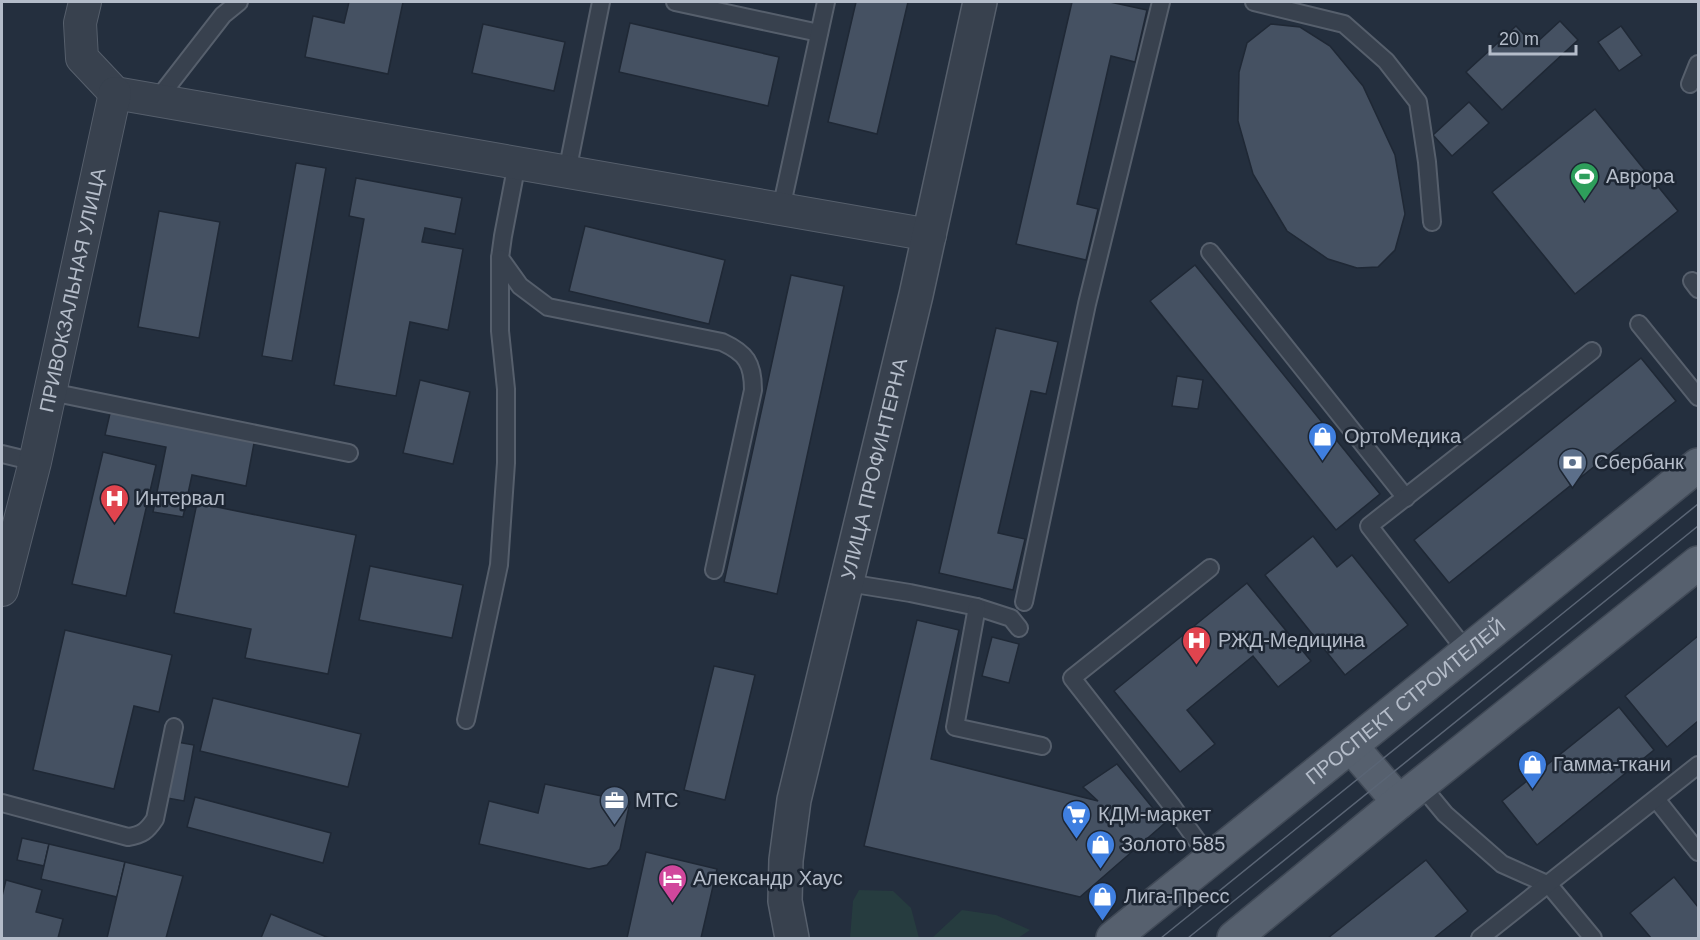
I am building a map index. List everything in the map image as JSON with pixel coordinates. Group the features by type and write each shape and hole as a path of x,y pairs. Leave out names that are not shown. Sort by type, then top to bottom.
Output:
{"main road":[{"name":"ПРОСПЕКТ СТРОИТЕЛЕЙ","path":"1113,939 1698,465"},
{"path":"1234,939 1410,793 1698,563"},
{"path":"1352,746 1410,793"}],"street":[{"path":"85,2 80,23 82,58 115,93 930,235"},
{"name":"УЛИЦА ПРОФИНТЕРНА","path":"792,939 785,901 786,860 794,800 930,235 980,2"},
{"name":"ПРИВОКЗАЛЬНАЯ УЛИЦА","path":"2,590 11,457 51,392 115,93"}],"lane":[{"path":"157,100 223,15 239,2"},
{"path":"567,172 601,2"},
{"path":"675,2 819,33"},
{"path":"781,209 826,2"},
{"path":"1024,602 1087,303 1161,2"},
{"path":"1254,2 1344,24 1386,61 1418,102 1427,162 1432,222"},
{"path":"1690,84 1698,64"},
{"path":"466,720 499,565 506,463 506,389 500,332 500,258 517,163"},
{"path":"1210,252 1406,498"},
{"path":"500,258 520,286 548,307 722,342 736,349 746,358 753,373 753,390 714,570"},
{"path":"1639,324 1698,397"},
{"path":"1467,652 1369,526 1592,351"},
{"path":"51,392 349,453"},
{"path":"1210,568 1071,678 1172,806 1211,860"},
{"path":"848,583 977,607 1011,618 1019,628"},
{"path":"977,607 955,727 1042,746"},
{"path":"2,803 128,837 140,835 147,831 154,819 174,727"},
{"path":"1480,939 1698,765"},
{"path":"1410,793 1445,814 1502,864 1549,885 1593,939"},
{"path":"1656,799 1698,852"}],"green space":[{"path":"859,890 893,891 911,908 919,938 850,938 853,901"},
{"path":"962,910 996,915 1030,930 1018,938 932,938"}],"building":[{"path":"349,2 403,2 388,74 305,57 313,16 344,23"},
{"path":"856,2 908,2 877,134 828,122"},
{"path":"1072,2 1110,2 1147,10 1135,62 1111,56 1077,204 1098,209 1086,260 1016,244"},
{"path":"1560,21 1578,40 1502,110 1466,72 1516,26 1534,45"},
{"path":"630,23 779,57 768,106 619,72"},
{"path":"483,24 565,42 554,91 472,73"},
{"path":"1271,24 1300,27 1330,46 1363,86 1395,155 1405,214 1395,250 1378,267 1357,268 1328,259 1287,231 1253,174 1238,121 1239,72 1247,43"},
{"path":"1621,26 1642,55 1619,71 1598,42"},
{"path":"1469,102 1489,123 1452,156 1433,135"},
{"name":"Аврора","path":"1595,109 1678,211 1575,294 1492,192"},
{"path":"296,163 326,168 292,361 262,356"},
{"path":"356,178 462,198 455,234 425,228 422,242 463,249 448,330 410,322 396,396 334,385 364,219 349,216"},
{"path":"159,211 220,222 199,338 138,327"},
{"path":"585,226 725,260 709,324 569,291"},
{"path":"1195,265 1380,494 1336,530 1150,301"},
{"path":"791,275 844,286 777,594 724,582"},
{"path":"996,328 1058,342 1046,394 1031,391 998,533 1025,539 1013,590 939,573"},
{"path":"1641,358 1676,401 1449,583 1414,540"},
{"path":"1177,376 1203,380 1198,409 1172,406"},
{"path":"420,380 470,392 453,464 403,453"},
{"path":"111,409 255,438 246,486 192,475 183,517 153,512 166,447 105,435"},
{"name":"Интервал","path":"103,452 156,465 126,596 72,584"},
{"path":"197,503 356,535 328,674 245,658 251,629 174,613"},
{"path":"1313,536 1337,567 1352,555 1408,625 1345,675 1265,575"},
{"path":"370,566 463,585 452,638 359,620"},
{"path":"1247,583 1311,661 1278,687 1253,656 1187,710 1215,744 1180,772 1114,691"},
{"path":"917,620 959,630 931,759 1098,801 1083,787 1117,764 1165,823 1080,897 864,846"},
{"path":"65,630 172,655 159,712 134,706 114,789 33,770"},
{"path":"1698,636 1698,721 1667,747 1625,696"},
{"path":"992,637 1019,644 1009,683 982,676"},
{"path":"714,666 755,675 725,800 684,790"},
{"path":"213,698 361,734 348,787 200,751"},
{"path":"1619,707 1654,750 1537,845 1502,801"},
{"path":"177,742 194,745 184,801 167,798"},
{"path":"545,784 630,802 620,849 607,865 589,869 479,844 489,801 538,813"},
{"path":"195,797 331,833 323,863 187,827"},
{"path":"22,838 49,844 44,866 17,860"},
{"path":"49,844 125,862 117,897 41,879"},
{"name":"Александр Хаус","path":"646,852 717,869 701,938 627,938"},
{"path":"1426,860 1468,911 1434,938 1328,938"},
{"path":"125,862 183,876 166,938 107,938"},
{"path":"1674,877 1698,907 1698,938 1651,938 1630,913"},
{"path":"6,880 42,890 36,912 63,919 58,938 2,938 2,896"},
{"path":"271,914 329,938 261,938"}],"tram line":[{"path":"1161,938 1698,504"},
{"path":"1188,938 1698,526"}],"place":[{"name":"Аврора","path":"1585,202"},
{"name":"ОртоМедика","path":"1323,462"},
{"name":"Сбербанк","path":"1573,488"},
{"name":"Интервал","path":"114,524"},
{"name":"РЖД-Медицина","path":"1197,666"},
{"name":"Гамма-ткани","path":"1532,790"},
{"name":"МТС","path":"614,826"},
{"name":"КДМ-маркет","path":"1077,840"},
{"name":"Золото 585","path":"1100,870"},
{"name":"Александр Хаус","path":"672,904"},
{"name":"Лига-Пресс","path":"1103,922"}]}
